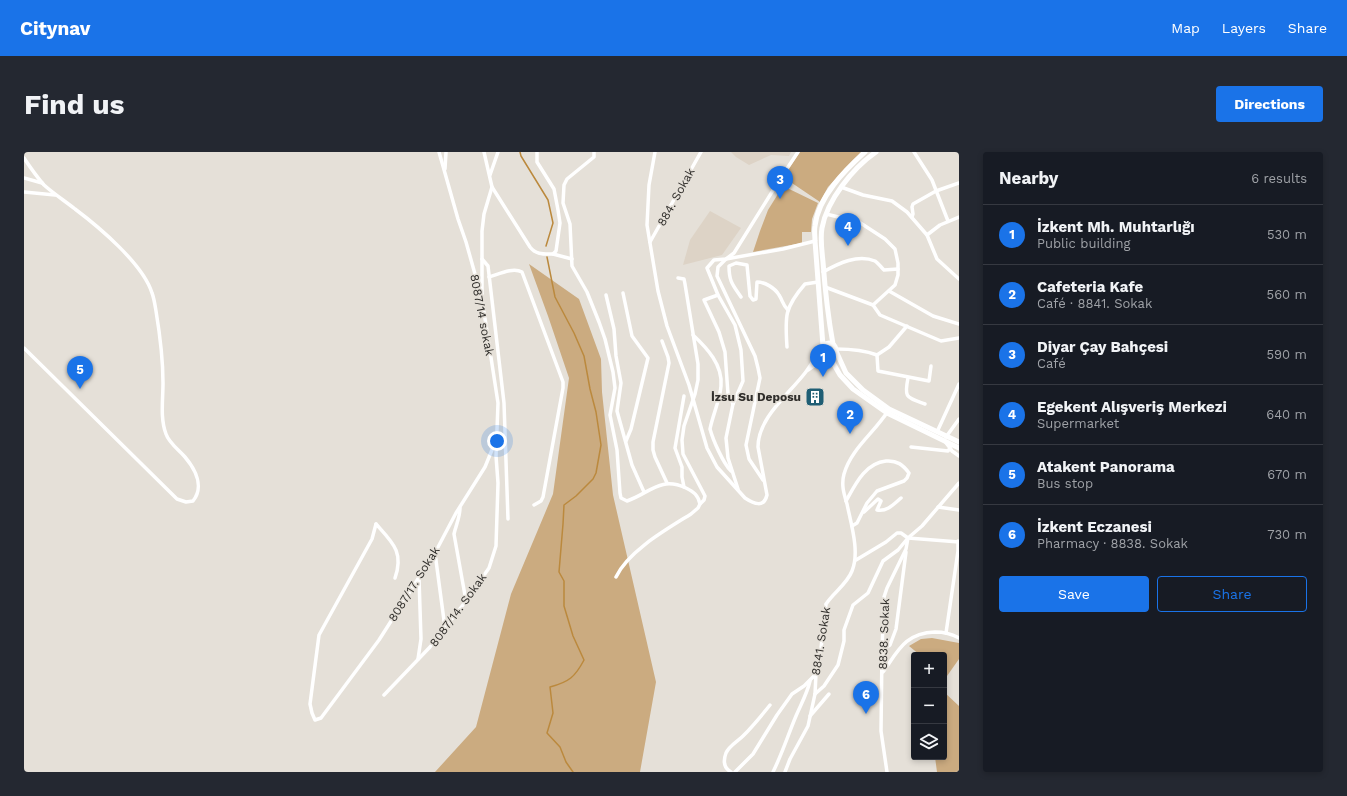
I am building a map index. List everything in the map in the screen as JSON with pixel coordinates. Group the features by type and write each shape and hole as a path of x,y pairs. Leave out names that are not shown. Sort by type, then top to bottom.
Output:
{"street":[{"path":"439,152 445,172"},
{"path":"445,172 446,152"},
{"path":"484,152 492,186 533,251 572,259"},
{"path":"490,176 498,152"},
{"path":"537,152 537,162 554,189 560,223 556,251 553,254"},
{"path":"594,152 594,157 573,174 564,185 564,203 570,224 572,266 587,292 605,339 614,372 615,388 610,415 617,450 621,498 627,501 644,492 667,483 684,487 697,494 700,504"},
{"path":"655,152 649,186 647,225 658,291 689,385 707,448 717,467 745,498 751,502 760,503 766,500 767,495 758,447 760,432 775,407 805,374 823,347 829,343 835,348 867,351 878,355"},
{"name":"884. Sokak","path":"650,242 701,152"},
{"path":"764,483 746,452 746,445 760,378 755,356 718,276 718,267 734,253 798,152"},
{"path":"865,152 836,182 827,195 818,214 815,226 824,354 828,356 840,375 853,389 888,411 947,439 959,442"},
{"path":"876,152 852,174 842,187 826,214 822,228 821,240 823,272 835,348 846,373 858,386 888,411 937,432 959,448"},
{"path":"914,152 924,167 936,191 948,221"},
{"path":"24,158 43,184 55,195 74,207 102,230 133,262 145,278 153,293 163,363 163,423 167,436 191,465 197,480 199,488 193,501 186,502 177,499 24,348"},
{"name":"8087/14 sokak","path":"445,172 482,299 498,404 497,436"},
{"path":"24,178 43,184"},
{"path":"836,182 842,187 863,195 892,201 912,216 927,235 937,259 959,279"},
{"path":"912,216 913,205 936,191 959,183"},
{"path":"482,299 482,231 484,214 492,186"},
{"path":"24,192 55,195"},
{"path":"826,214 859,222 885,239 895,249 898,269 895,285 872,305"},
{"path":"927,235 940,225 959,216"},
{"path":"738,490 728,458 726,438 733,404 743,381 741,350 735,325 718,295 707,268 714,260 783,249 815,241"},
{"path":"823,272 837,264 859,258 876,262 884,270 898,269"},
{"path":"482,259 488,266 504,403 508,519"},
{"path":"741,297 729,276 729,266 736,263 746,265 750,296 752,300 756,299 757,282 766,284 780,296 783,305 788,310"},
{"path":"489,277 513,270 522,272 563,382 543,497 541,501 534,505"},
{"path":"616,577 620,568 630,556 691,514 698,508 705,496 683,454 682,440 684,426 693,401 698,380 698,364 684,279 678,278"},
{"path":"787,347 786,322 788,310 796,294 805,284 818,282"},
{"path":"825,287 872,305 880,315 940,341 959,338"},
{"path":"889,291 933,316 959,324"},
{"path":"623,293 632,336 648,358 631,429 626,441"},
{"path":"606,295 614,329 620,383 617,411 632,465 644,492"},
{"path":"718,295 704,300 719,332 725,352 728,394 733,404"},
{"path":"878,355 889,347 907,326"},
{"path":"693,334 713,356 719,370 721,387 710,429 728,468 732,472"},
{"path":"662,341 668,357 668,363 653,442 653,450 667,483"},
{"path":"805,374 828,356 833,355 835,348"},
{"path":"878,355 878,372 929,381 931,366"},
{"path":"908,378 905,390 907,396 910,399 925,404"},
{"path":"937,432 959,384"},
{"path":"684,396 675,448 682,467 684,487"},
{"path":"888,411 857,450 849,462 844,474 843,485 852,526 856,560 886,542 897,533 901,533 908,538 958,542 946,633"},
{"path":"959,419 947,439 952,451 959,456"},
{"name":"8087/17. Sokak","path":"395,578 399,567 397,554 392,542 376,524 372,539 319,635 310,704 315,720 321,718 379,640 485,467 497,436"},
{"name":"8087/14. Sokak","path":"384,695 430,647 466,601 488,568 496,546 498,483 496,456 497,436"},
{"path":"911,447 948,451 950,448"},
{"path":"846,501 862,476 880,462 893,460 904,466 909,473 904,481 877,491 867,503 857,523 852,526"},
{"path":"815,694 824,686 838,665 844,641 844,630 854,605 868,593 884,561 898,550 908,538 926,522 959,483"},
{"path":"862,514 878,499 880,501 877,510 885,511 901,498"},
{"path":"460,506 454,534 466,601"},
{"path":"938,507 959,510"},
{"name":"8838. Sokak","path":"887,772 881,731 884,597 906,549 908,538"},
{"path":"882,650 890,645 896,629 906,549"},
{"path":"434,552 445,628"},
{"name":"8841. Sokak","path":"785,772 790,759 808,726 815,694 816,674 821,648 826,604 844,584 852,572 856,560"},
{"path":"418,660 421,639 419,577"},
{"path":"882,673 902,645 907,640 915,636 928,633 946,633 959,638"},
{"path":"735,772 753,754 792,694 804,686 816,674"},
{"path":"773,772 796,715 808,691 811,680"},
{"path":"810,716 829,694"},
{"path":"731,772 727,770 725,766 724,762 726,754 770,705"}],"shaded area":[{"path":"731,152 791,152 789,156 771,155 749,165"},
{"path":"800,152 861,152 828,187 820,202 786,179 784,176"},
{"path":"783,186 818,203 812,219 811,232 802,232 802,243 753,252 768,210"},
{"path":"710,211 741,228 722,255 683,265 690,240"},
{"path":"529,264 579,299 601,359 602,392 613,495 656,682 640,772 435,772 476,727 511,594 553,494 569,378"},
{"path":"932,638 959,643 959,659 947,676 947,652 916,652 909,646 921,639"},
{"path":"947,695 959,706 959,772 937,772 935,760 947,760"}],"waterway":[{"path":"520,152 548,200 553,223 546,246"},
{"path":"547,257 555,297 584,356 596,412 601,445 596,473 593,479 576,496 564,505 559,572 564,581 564,606 573,636 584,660 578,671 571,678 550,687 553,713 547,733 560,747 566,762 573,772"}],"place":[{"name":"Diyar Çay Bahçesi","path":"780,199"},
{"name":"Egekent Alışveriş Merkezi","path":"848,246"},
{"name":"İzkent Mh. Muhtarlığı","path":"823,377"},
{"name":"Atakent Panorama","path":"80,389"},
{"name":"İzsu Su Deposu","path":"815,397"},
{"name":"Cafeteria Kafe","path":"850,434"},
{"name":"İzkent Eczanesi","path":"866,714"}]}
